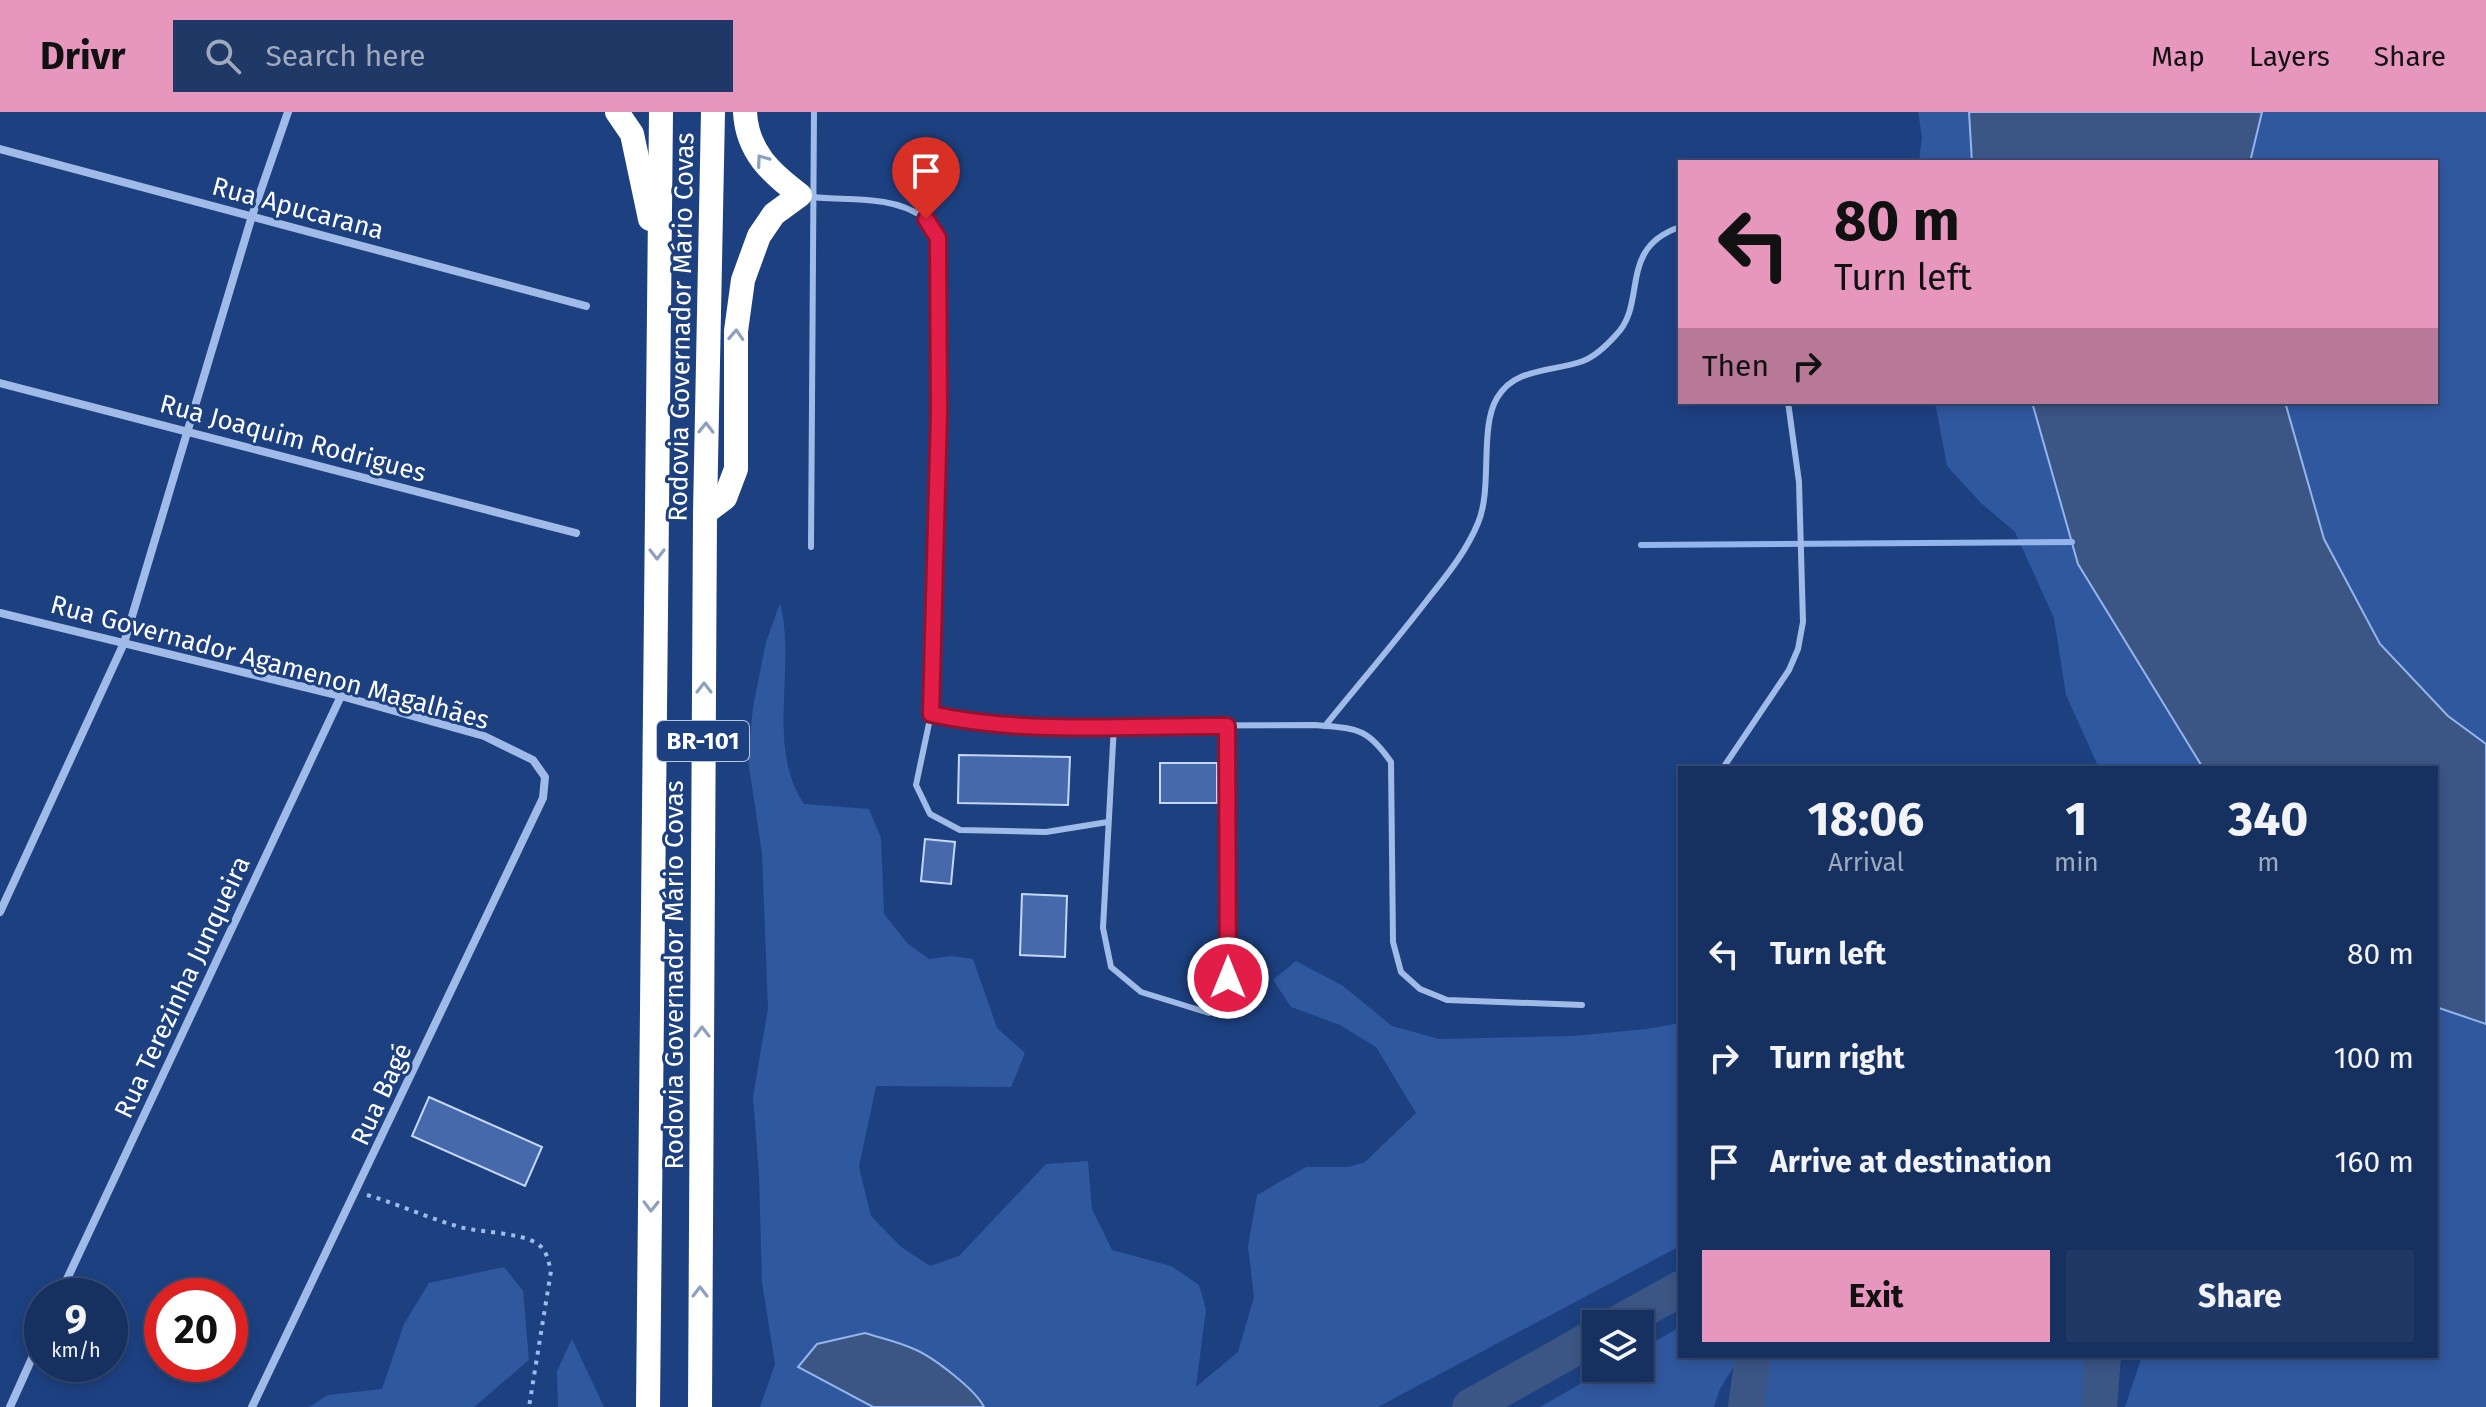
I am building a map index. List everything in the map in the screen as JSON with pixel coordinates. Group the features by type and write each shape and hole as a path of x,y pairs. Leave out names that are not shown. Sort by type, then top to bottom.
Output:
{"highway":[{"path":"617,112 632,134 659,261"},
{"name":"Rodovia Governador Mário Covas","path":"648,1407 661,112"},
{"name":"Rodovia Governador Mário Covas","path":"700,1407 705,513 713,112"},
{"path":"705,513 725,498 736,469 736,331 743,280 759,236 774,214 807,196 761,162 753,148 745,112"}],"street":[{"path":"0,912 124,643 252,216 288,112"},
{"name":"Rua Apucarana","path":"0,149 586,306"},
{"name":"Rua Joaquim Rodrigues","path":"0,383 576,533"},
{"name":"Rua Governador Agamenon Magalhães","path":"0,613 341,696 484,736 533,760 545,777 543,798"},
{"name":"Rua Terezinha Junqueira","path":"67,1278 341,696"},
{"name":"Rua Bagé","path":"252,1407 543,798"},
{"path":"10,1407 24,1376"}],"lane":[{"path":"811,547 807,196 814,112"},
{"path":"807,196 873,200 900,206 926,219 938,238 939,413 931,714 916,785 930,814 960,830 1046,832 1108,822"},
{"path":"1325,726 1459,559 1479,522 1485,492 1490,424 1496,400 1510,383 1527,374 1584,360 1601,350 1620,332 1629,311 1635,274 1644,253 1661,236 1678,228"},
{"path":"1724,766 1789,670 1798,649 1803,622 1799,482 1788,404"},
{"path":"931,714 987,724 1325,726 1353,729 1376,740 1391,762 1393,942 1401,972 1420,989 1447,1000 1582,1005"},
{"path":"1114,725 1103,928 1111,967 1141,992 1209,1013 1218,1009 1227,998 1227,726"}],"path":[{"path":"357,1192 401,1204 457,1226 525,1238 539,1244 546,1252 551,1271 529,1407"}],"shaded area":[{"path":"1918,112 1969,112 1972,160 1919,160 1922,137"},
{"path":"1969,112 2262,112 2250,160 1972,160"},
{"path":"2262,112 2486,112 2486,744 2448,716 2380,644 2324,539 2286,404 2438,404 2438,160 2250,160"},
{"path":"1935,404 2033,404 2078,564 2202,766 2098,766 2066,695 2054,618 2015,532 1981,503 1947,466"},
{"path":"2033,404 2286,404 2324,539 2380,644 2448,716 2486,744 2486,1024 2438,1008 2438,766 2202,766 2078,564"},
{"path":"780,603 784,628 786,757 792,781 804,804 869,809 881,838 884,914 908,944 929,959 951,956 973,959 997,1028 1025,1053 1011,1087 876,1086 859,1167 871,1216 901,1247 930,1266 959,1256 1046,1164 1088,1161 1092,1209 1112,1250 1171,1266 1199,1285 1206,1309 1196,1387 1238,1352 1254,1297 1248,1246 1257,1195 1306,1167 1348,1167 1365,1162 1416,1113 1376,1047 1340,1025 1291,1007 1273,980 1296,961 1343,986 1392,1026 1439,1039 1573,1036 1678,1023 1678,1247 1378,1407 760,1407 775,1364 762,1282 753,1097 768,1008 762,853 748,760 753,707 766,642"},
{"path":"2438,1008 2486,1024 2486,1407 2125,1407 2141,1358 2438,1358"},
{"path":"504,1267 523,1291 529,1360 474,1407 309,1407 328,1395 382,1389 404,1324 429,1283"},
{"path":"1678,1328 1678,1358 1739,1358 1720,1389 1714,1407 1540,1407 1584,1382 1654,1382 1654,1342"},
{"path":"865,1333 908,1347 932,1359 963,1383 984,1407 873,1407 798,1367 817,1344"},
{"path":"572,1339 604,1407 558,1407 557,1371"},
{"path":"1765,1358 2088,1358 2088,1376 2081,1407 1762,1407"}],"building":[{"path":"959,755 1070,757 1068,805 958,803"},
{"path":"1160,763 1217,763 1217,803 1160,803"},
{"path":"925,839 955,842 951,884 921,881"},
{"path":"1022,894 1067,896 1065,957 1020,955"},
{"path":"429,1097 542,1147 525,1186 412,1136"}],"waterway":[{"path":"1641,545 2072,542"},
{"path":"1642,1310 1678,1290"},
{"path":"1470,1407 1582,1344"},
{"path":"1746,1407 1753,1358"},
{"path":"2099,1407 2103,1358"}],"route":[{"path":"926,219 938,238 939,413 931,714 972,723 1018,726 1227,726 1228,978"}]}
